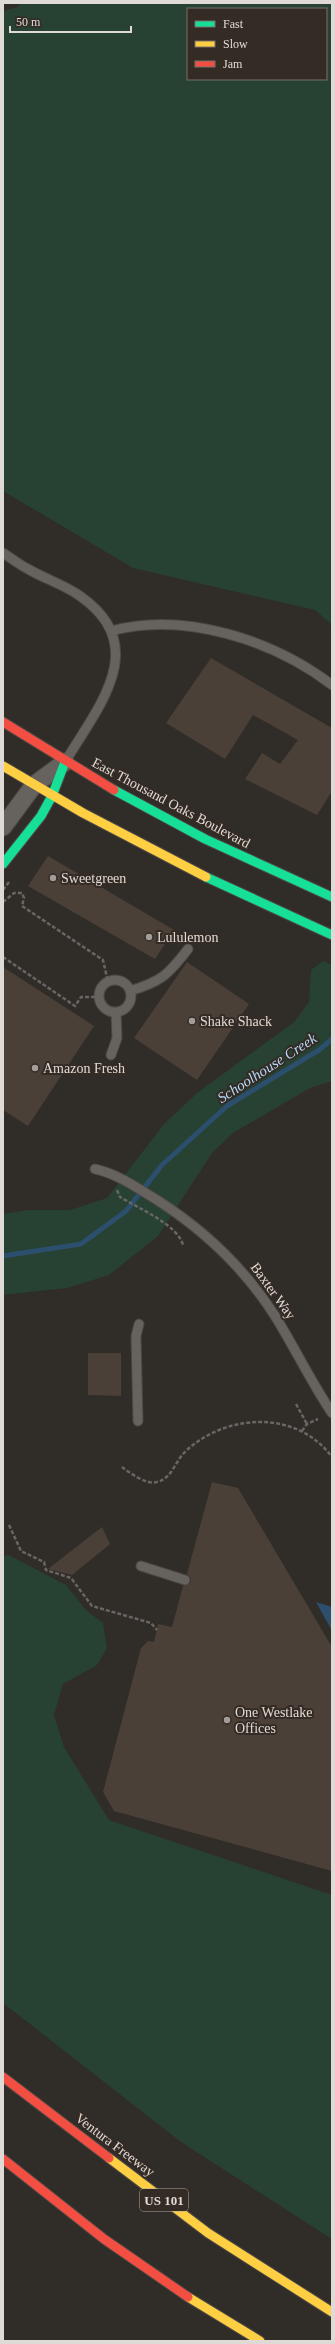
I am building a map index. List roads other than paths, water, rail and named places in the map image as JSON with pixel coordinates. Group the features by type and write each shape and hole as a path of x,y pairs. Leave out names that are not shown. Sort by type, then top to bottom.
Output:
{"main road":[{"name":"East Thousand Oaks Boulevard","path":"3,722 65,762 203,838 288,879 332,897"},
{"path":"3,864 41,816 52,796 65,762"},
{"path":"3,766 52,796 187,869 332,935"},
{"name":"Ventura Freeway","path":"3,2077 208,2233 332,2312"},
{"path":"3,2159 104,2238 186,2296 260,2341"},
{"path":"37,2198 104,2238"}],"street":[{"path":"3,827 34,785 65,762"}],"lane":[{"path":"3,553 28,569 79,595 103,614 111,631 115,654 115,671 110,687 65,762"},
{"path":"111,631 132,625 147,624 228,633 258,643 287,656 332,685"},
{"path":"130,991 153,984 169,973 188,949"},
{"path":"116,1012 103,1006 99,997 102,988 108,982 119,981 130,991"},
{"path":"116,1012 128,1005 130,991"},
{"path":"111,1055 117,1038 116,1012"},
{"name":"Baxter Way","path":"95,1169 119,1177 195,1226 248,1279 275,1315 332,1413"},
{"path":"138,1421 136,1343 139,1324"},
{"path":"141,1566 185,1580"}],"water":[{"path":"316,1602 332,1607 332,1631"}],"waterway":[{"name":"Schoolhouse Creek","path":"3,1256 81,1244 126,1211 162,1165 227,1106 319,1050 332,1039"}],"place":[{"name":"Sweetgreen","path":"53,878"},
{"name":"Lululemon","path":"149,937"},
{"name":"Shake Shack","path":"192,1021"},
{"name":"Amazon Fresh","path":"35,1068"},
{"name":"One Westlake Offices","path":"227,1720"}]}
